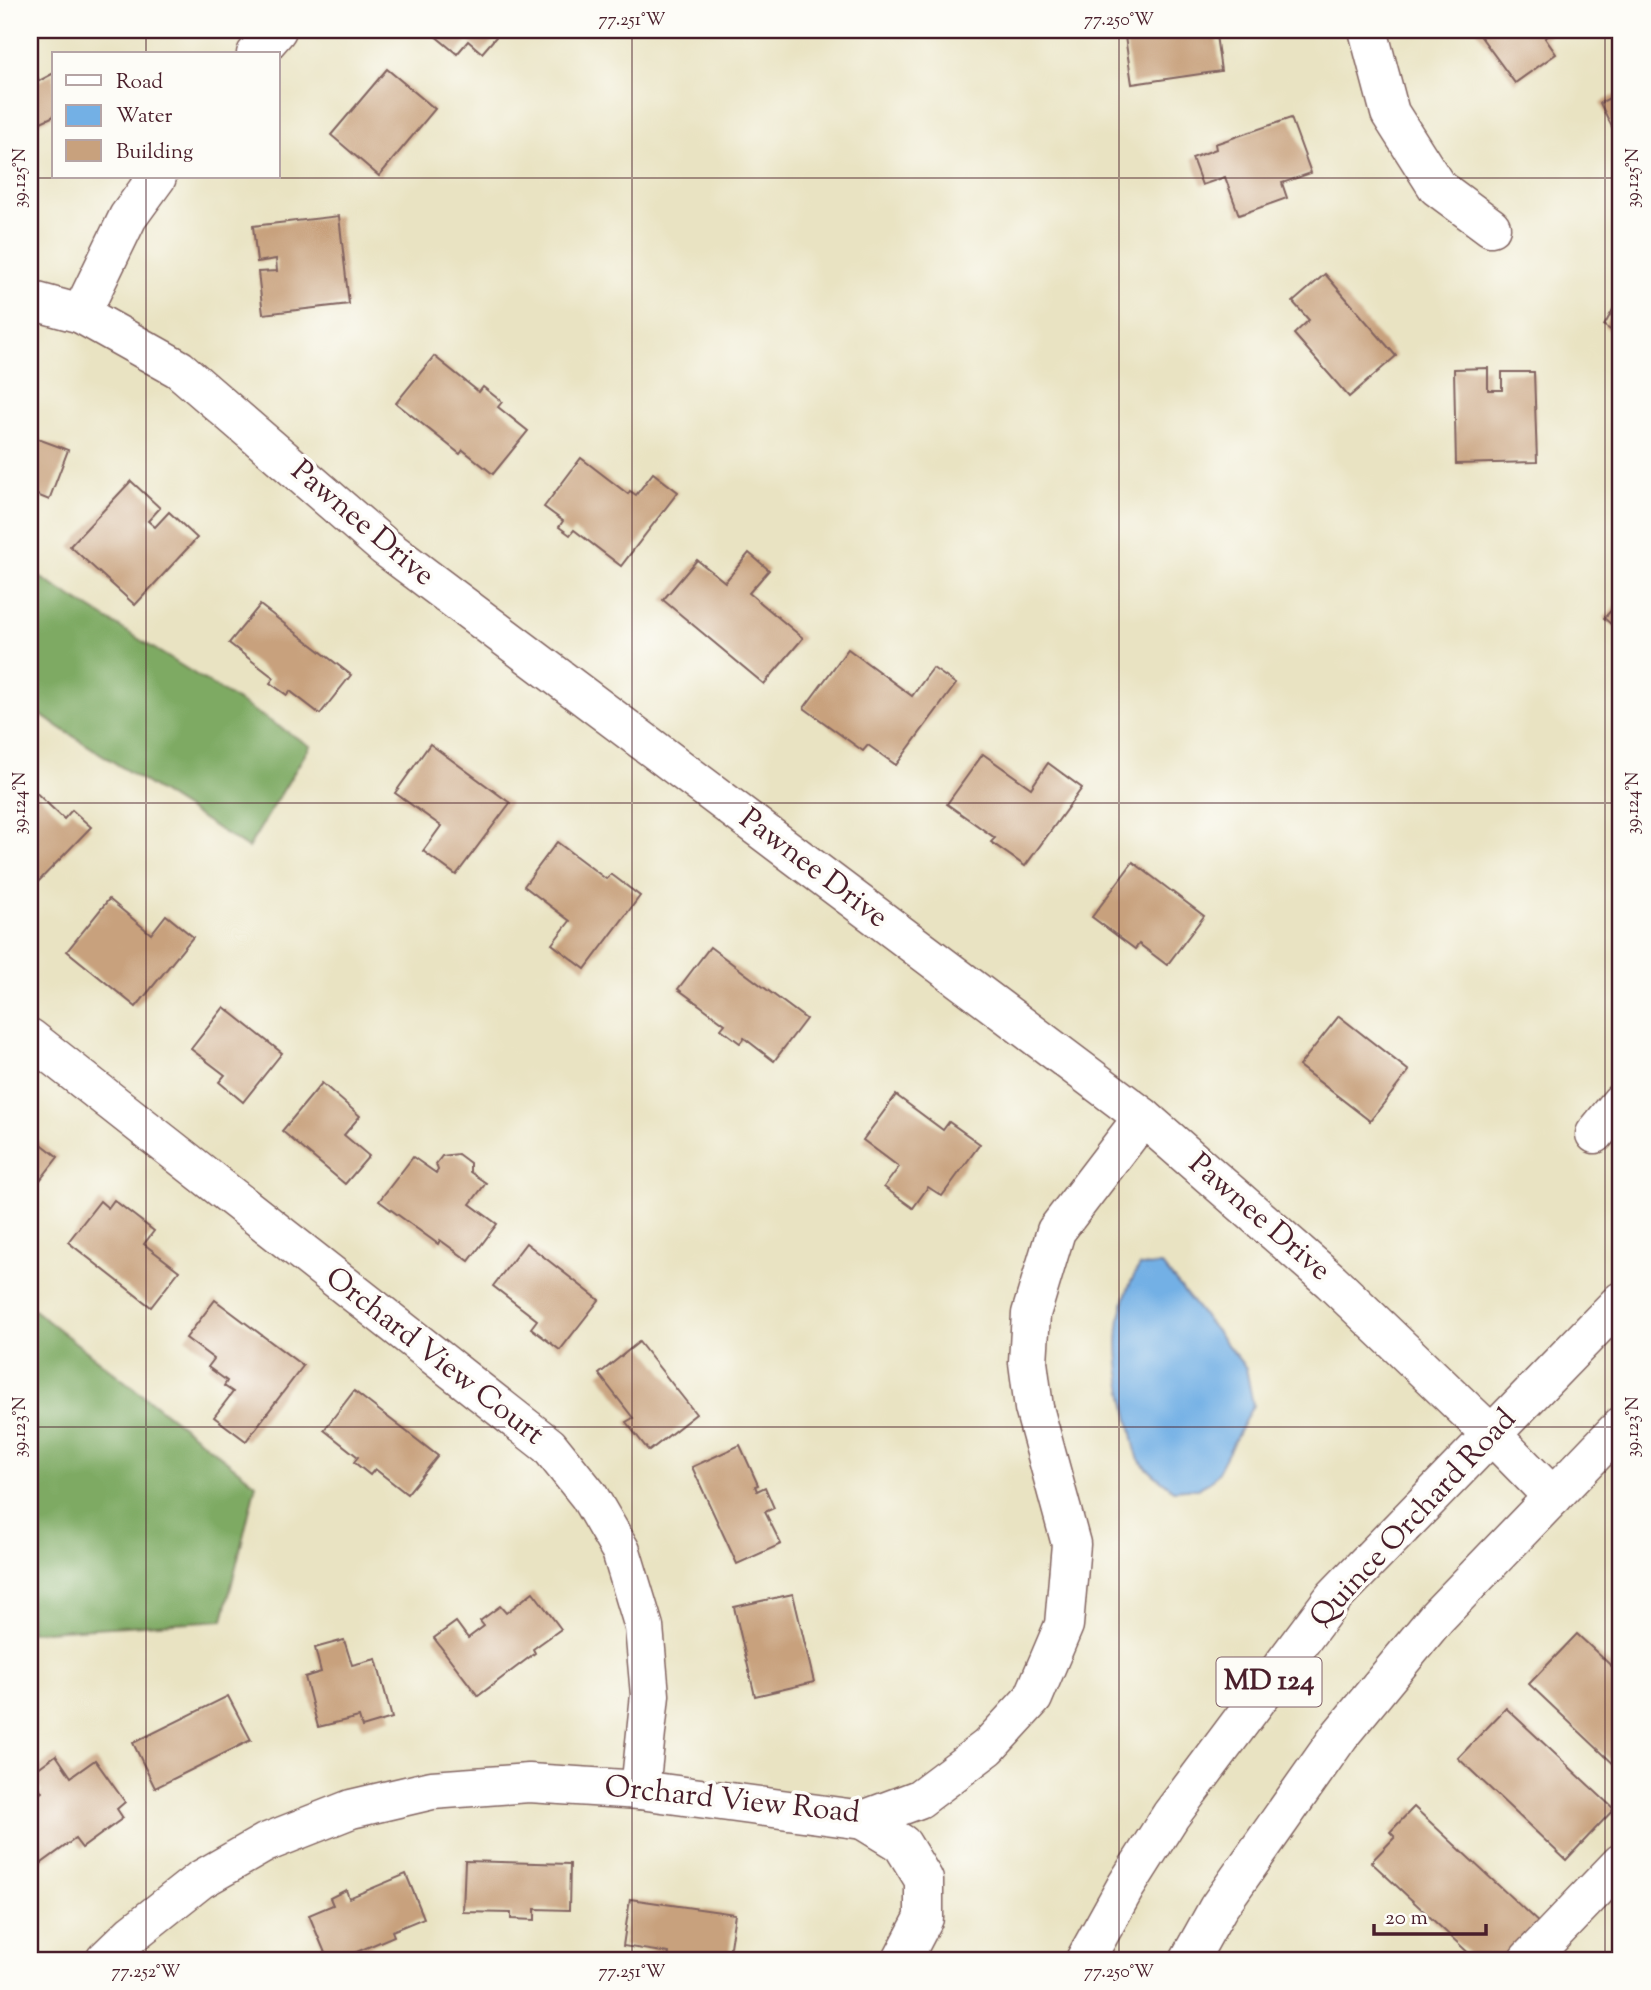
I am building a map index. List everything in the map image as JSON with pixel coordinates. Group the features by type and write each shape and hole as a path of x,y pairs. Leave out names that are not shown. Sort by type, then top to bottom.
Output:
{"street":[{"path":"258,52 277,30"},
{"path":"1368,30 1390,113 1437,187 1491,227"},
{"path":"81,314 128,217 156,178"},
{"name":"Pawnee Drive","path":"30,300 81,314 179,369 385,547 1143,1116 1331,1281 1553,1497"},
{"name":"Orchard View Court","path":"30,1038 548,1446 589,1496 621,1550 644,1627 650,1695 640,1790"},
{"path":"1595,1134 1621,1102"},
{"name":"Orchard View Road","path":"105,1960 133,1933 200,1880 265,1843 351,1809 432,1790 529,1783 640,1790 863,1820 919,1799 988,1747 1033,1698 1064,1625 1071,1544 1034,1408 1028,1362 1031,1314 1056,1231 1143,1116"},
{"name":"Quince Orchard Road","path":"1085,1960 1126,1886 1171,1815 1334,1597 1621,1301"},
{"name":"MD 124","path":"1189,1960 1218,1908 1340,1735 1437,1617 1621,1426"},
{"path":"863,1820 902,1844 925,1880 924,1918 902,1960"},
{"path":"1528,1960 1621,1863"}],"green space":[{"path":"30,571 310,746 248,848 30,711"},
{"path":"30,1307 256,1484 223,1620 30,1632"}],"water":[{"path":"1162,1265 1246,1368 1253,1405 1218,1472 1210,1482 1199,1488 1173,1490 1140,1461 1122,1384 1118,1343 1123,1303 1140,1266"}],"building":[{"path":"428,30 502,30 482,53 468,41 457,54"},
{"path":"1124,30 1197,30 1198,38 1216,35 1221,71 1132,84"},
{"path":"1476,30 1557,30 1545,38 1556,54 1515,83"},
{"path":"30,61 39,81 52,74 52,117 30,127"},
{"path":"387,69 435,109 379,176 331,135"},
{"path":"1621,92 1621,130 1615,133 1600,103"},
{"path":"1291,118 1311,173 1282,183 1287,198 1239,215 1225,177 1202,185 1192,158 1216,149 1215,144"},
{"path":"339,216 349,304 263,314 258,272 277,271 276,259 257,262 253,226"},
{"path":"1325,274 1396,356 1349,397 1294,334 1309,320 1293,302"},
{"path":"1621,295 1621,336 1604,326"},
{"path":"434,356 479,392 483,387 502,402 498,407 528,431 493,474 463,450 460,454 396,403"},
{"path":"1488,368 1488,390 1502,390 1502,372 1534,372 1537,462 1456,464 1454,369"},
{"path":"30,436 68,450 49,500 30,492"},
{"path":"581,458 628,494 630,491 636,495 653,473 678,492 621,566 574,530 570,535 559,527 563,521 544,507"},
{"path":"131,481 160,508 148,521 155,527 169,512 197,538 135,605 70,546"},
{"path":"749,553 769,570 749,593 803,638 764,684 663,600 697,560 725,582"},
{"path":"1621,600 1621,633 1604,618"},
{"path":"260,605 351,675 320,714 290,691 287,695 270,683 274,678 229,643"},
{"path":"848,649 912,696 933,668 956,684 896,765 868,745 863,751 804,708"},
{"path":"430,744 510,803 456,875 423,851 441,826 395,793"},
{"path":"983,754 1031,788 1048,763 1082,788 1025,866 991,842 995,838 947,804"},
{"path":"30,787 64,819 72,810 91,827 34,886 30,881"},
{"path":"557,842 606,879 611,874 640,896 585,969 552,944 570,921 524,886"},
{"path":"1133,862 1204,916 1167,965 1139,944 1135,949 1092,917"},
{"path":"109,899 151,934 166,915 193,937 136,1007 67,951"},
{"path":"710,947 806,1019 774,1061 744,1038 740,1043 721,1029 725,1024 678,989"},
{"path":"224,1007 282,1053 243,1102 219,1082 225,1075 191,1049"},
{"path":"1339,1016 1409,1071 1370,1121 1299,1066"},
{"path":"322,1083 360,1116 344,1135 369,1156 345,1184 282,1131"},
{"path":"896,1095 943,1130 949,1122 980,1144 942,1196 928,1187 913,1208 884,1187 899,1167 863,1140"},
{"path":"30,1135 58,1157 30,1193"},
{"path":"458,1154 470,1163 470,1172 486,1183 470,1204 497,1224 469,1261 440,1240 438,1244 379,1201 413,1157 436,1173 436,1164 442,1156"},
{"path":"114,1200 154,1231 144,1244 179,1271 151,1307 68,1242 100,1201 108,1208"},
{"path":"526,1243 599,1300 560,1350 531,1328 537,1320 493,1286"},
{"path":"215,1300 303,1366 246,1441 214,1417 233,1392 224,1386 227,1381 208,1367 214,1359 186,1338"},
{"path":"639,1342 696,1414 649,1451 626,1422 633,1418 599,1374"},
{"path":"354,1391 438,1456 407,1494 375,1469 370,1475 354,1462 358,1457 324,1430"},
{"path":"740,1445 758,1485 755,1486 757,1491 765,1487 774,1508 765,1512 781,1544 737,1564 692,1467"},
{"path":"533,1592 561,1629 533,1649 535,1653 478,1696 434,1638 456,1622 468,1638 484,1626 480,1621 500,1606 506,1613"},
{"path":"793,1594 814,1682 755,1696 734,1607"},
{"path":"1577,1634 1621,1675 1621,1771 1529,1684"},
{"path":"344,1640 352,1665 376,1659 392,1718 362,1727 359,1717 318,1727 305,1677 321,1672 315,1648"},
{"path":"228,1696 251,1740 155,1788 133,1743"},
{"path":"1506,1708 1614,1809 1566,1860 1458,1758"},
{"path":"56,1755 71,1777 95,1760 125,1802 117,1809 123,1818 82,1848 75,1839 39,1865 30,1853 30,1813 36,1809 30,1800 42,1792 30,1774"},
{"path":"1414,1807 1541,1925 1507,1960 1476,1960 1371,1862 1395,1837 1390,1832"},
{"path":"465,1861 570,1864 569,1910 535,1909 535,1920 511,1919 511,1913 463,1912"},
{"path":"406,1874 424,1918 392,1931 394,1936 338,1960 328,1960 309,1915 333,1905 330,1898 346,1890 349,1898"},
{"path":"630,1899 735,1914 728,1960 697,1956 697,1960 668,1960 669,1953 623,1946"}]}
